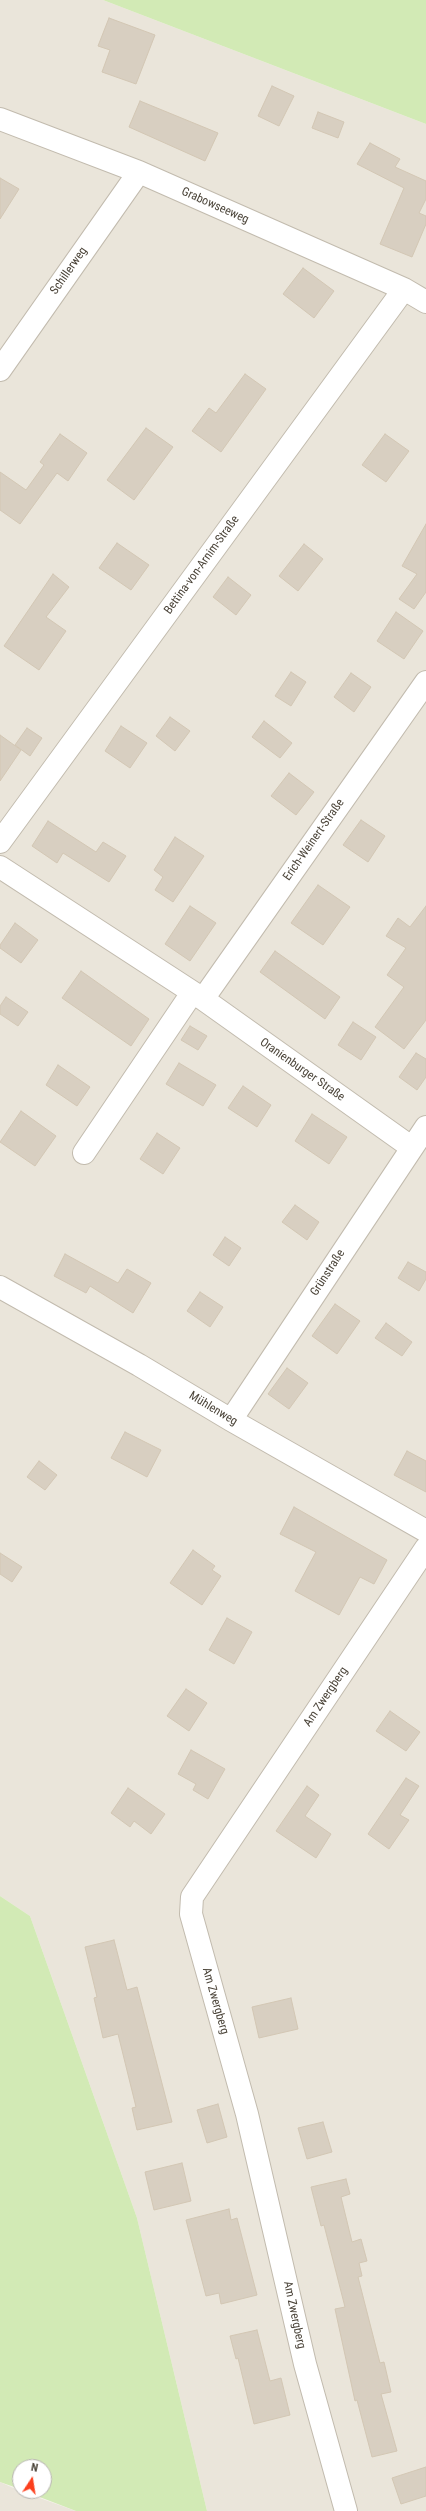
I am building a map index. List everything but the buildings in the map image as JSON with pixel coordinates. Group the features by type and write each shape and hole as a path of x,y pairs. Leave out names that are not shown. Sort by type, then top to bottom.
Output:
{"street":[{"name":"Grabowseeweg","path":"0,119 139,172 404,289 426,302"},
{"name":"Schillerweg","path":"0,370 139,172"},
{"name":"Bettina-von-Arnim-Straße","path":"0,842 404,289"},
{"name":"Erich-Weinert-Straße","path":"197,996 426,682"},
{"name":"Oranienburger Straße","path":"0,866 197,996 411,1147"},
{"path":"84,1153 197,996"},
{"name":"Grünstraße","path":"231,1420 411,1147 426,1127"},
{"name":"Mühlenweg","path":"0,1287 140,1365 231,1420 426,1531"},
{"name":"Am Zwergberg","path":"346,2511 305,2364 247,2114 191,1914 192,1897 426,1548"}],"shaded area":[{"path":"0,0 103,0 426,124 426,2511 207,2511 137,2218 30,1916 0,1896"},
{"path":"0,2482 12,2487 12,2499 42,2499 76,2511 0,2511"}],"green space":[{"path":"103,0 426,0 426,124"},
{"path":"0,1896 30,1916 137,2218 207,2511 76,2511 45,2499 52,2499 52,2459 12,2459 12,2486 0,2482"}]}
